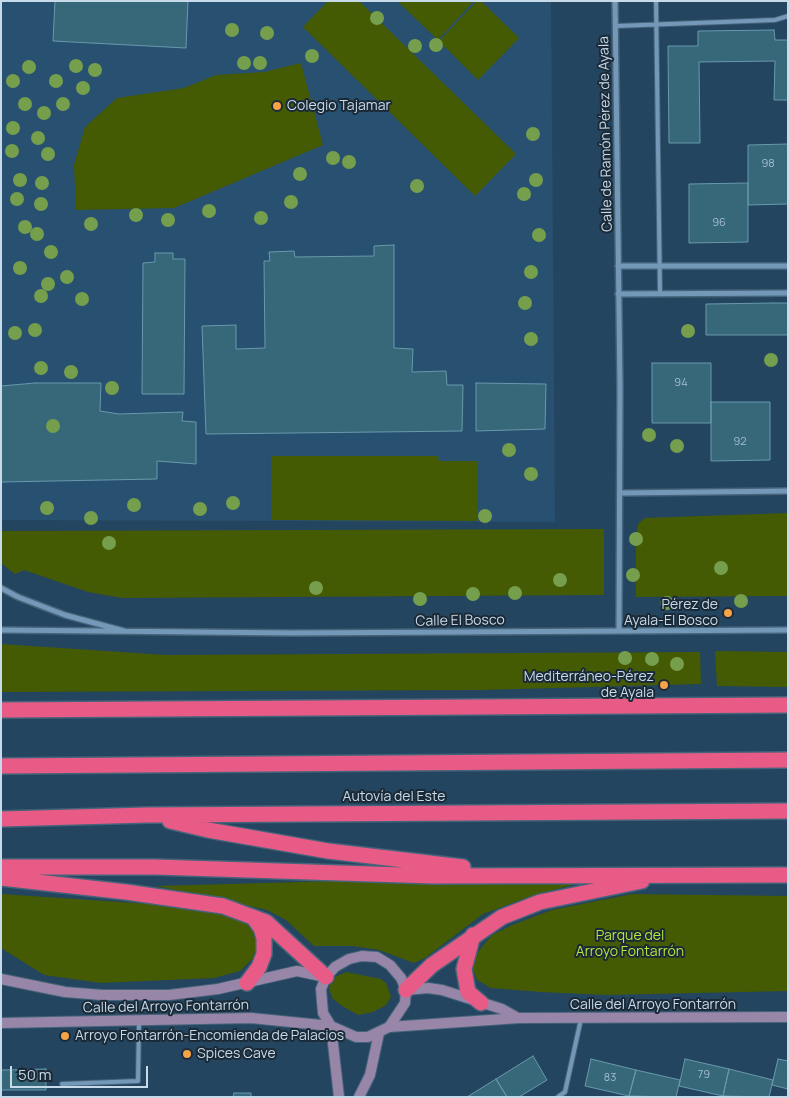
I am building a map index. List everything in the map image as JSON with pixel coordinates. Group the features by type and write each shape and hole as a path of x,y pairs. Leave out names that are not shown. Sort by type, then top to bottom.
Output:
{"highway":[{"path":"1,710 788,705"},
{"path":"1,766 788,760"},
{"name":"Autovía del Este","path":"1,819 148,815 788,811"},
{"path":"148,815 208,830 328,851 422,863 546,875"},
{"path":"1,867 155,867 433,876 788,875"},
{"path":"406,990 432,964 502,917 540,902 677,874"},
{"path":"1,878 126,892 223,906 252,916 279,932 326,977"},
{"path":"247,983 259,967 264,954 264,938 261,928 252,916"},
{"path":"473,935 464,968 468,992 481,1003"}],"street":[{"name":"Calle de Ramón Pérez de Ayala","path":"615,1 620,493 619,630"},
{"path":"618,266 788,266"},
{"path":"618,294 788,293"},
{"path":"620,493 788,491"},
{"name":"Calle El Bosco","path":"1,588 18,597 65,615 132,633"},
{"name":"Calle El Bosco","path":"1,630 132,633 788,630"},
{"path":"331,1026 356,1037 379,1033 389,1027 405,1003 406,990 401,978 390,965 377,957 348,959 335,967 326,977 321,989 321,1002 323,1013 331,1026 339,1097"},
{"name":"Calle del Arroyo Fontarrón","path":"1,978 65,992 102,995 169,995 218,989 297,971 326,977"},
{"path":"1,973 16,982"},
{"name":"Calle del Arroyo Fontarrón","path":"406,990 428,988 442,990 502,1009 519,1018"},
{"name":"Calle del Arroyo Fontarrón","path":"389,1027 519,1018 788,1017"},
{"name":"Calle del Arroyo Fontarrón","path":"1,1023 139,1022 251,1018 331,1026"},
{"path":"359,1097 370,1075 379,1033"}],"lane":[{"path":"656,1 660,293"},
{"path":"616,26 656,26 775,20 788,16"},
{"path":"558,1097 565,1092 581,1019"},
{"path":"62,1084 138,1081 139,1022"}],"shaded area":[{"path":"1,1 551,1 555,522 1,520"}],"green space":[{"path":"328,1 359,1 516,154 475,196 303,27"},
{"path":"397,1 474,1 438,40"},
{"path":"477,1 481,1 519,38 478,80 439,41"},
{"path":"301,63 323,145 174,208 76,210 74,165 85,127 117,98 184,88 216,75 264,72"},
{"path":"271,456 438,456 439,461 477,461 477,521 271,520"},
{"path":"788,513 788,596 636,597 636,535 638,524 645,518"},
{"path":"604,529 604,595 122,598 88,592 24,570 15,574 1,563 1,531"},
{"path":"1,644 166,655 700,652 701,684 481,690 1,692"},
{"path":"715,651 788,652 788,687 717,686"},
{"path":"408,879 581,883 537,894 483,914 425,958 414,963 379,950 353,946 314,946 286,920 267,910 156,886"},
{"path":"1,894 211,908 244,921 254,932 257,942 254,957 240,971 214,978 101,983 44,975 1,948"},
{"name":"Parque del Arroyo Fontarrón","path":"632,894 788,896 788,991 607,995 491,988 477,980 473,970 473,958 492,935 512,925 552,910"},
{"path":"346,972 381,979 386,983 391,997 386,1005 373,1012 358,1015 332,998 329,988 333,978"}],"building":[{"path":"55,1 188,1 186,48 53,41"},
{"path":"774,30 775,40 788,40 788,100 774,100 775,61 699,62 700,143 669,143 668,46 698,46 698,31"},
{"path":"788,144 788,204 748,205 748,145"},
{"path":"748,183 748,242 689,243 689,184"},
{"path":"394,245 394,348 413,349 412,372 446,371 447,385 463,385 462,431 206,434 202,326 236,325 236,349 265,348 264,261 270,261 269,252 294,251 295,257 374,256 374,246"},
{"path":"155,253 173,253 173,259 185,259 184,394 142,394 143,263 155,262"},
{"path":"788,303 788,335 706,335 706,304"},
{"path":"652,363 711,363 711,423 652,423"},
{"path":"35,383 101,383 100,411 119,414 183,412 182,421 196,422 196,464 157,461 157,479 1,482 1,386"},
{"path":"476,383 546,384 545,429 476,431"},
{"path":"711,402 770,402 770,460 711,461"},
{"path":"533,1056 547,1080 519,1097 507,1097 496,1079"},
{"path":"591,1059 636,1070 629,1096 585,1086"},
{"path":"685,1059 729,1069 723,1096 679,1086"},
{"path":"778,1059 788,1061 788,1089 772,1085"},
{"path":"46,1069 46,1090 1,1090 1,1070"},
{"path":"729,1069 773,1080 769,1097 723,1096"},
{"path":"636,1070 680,1080 676,1097 629,1096"},
{"path":"496,1079 507,1097 467,1097"},
{"path":"234,1093 251,1093 251,1097 233,1097"}],"place":[{"name":"Colegio Tajamar","path":"277,106"},
{"name":"Pérez de Ayala-El Bosco","path":"728,613"},
{"name":"Mediterráneo-Pérez de Ayala","path":"664,685"},
{"name":"Arroyo Fontarrón-Encomienda de Palacios","path":"65,1036"},
{"name":"Spices Cave","path":"187,1054"}]}
